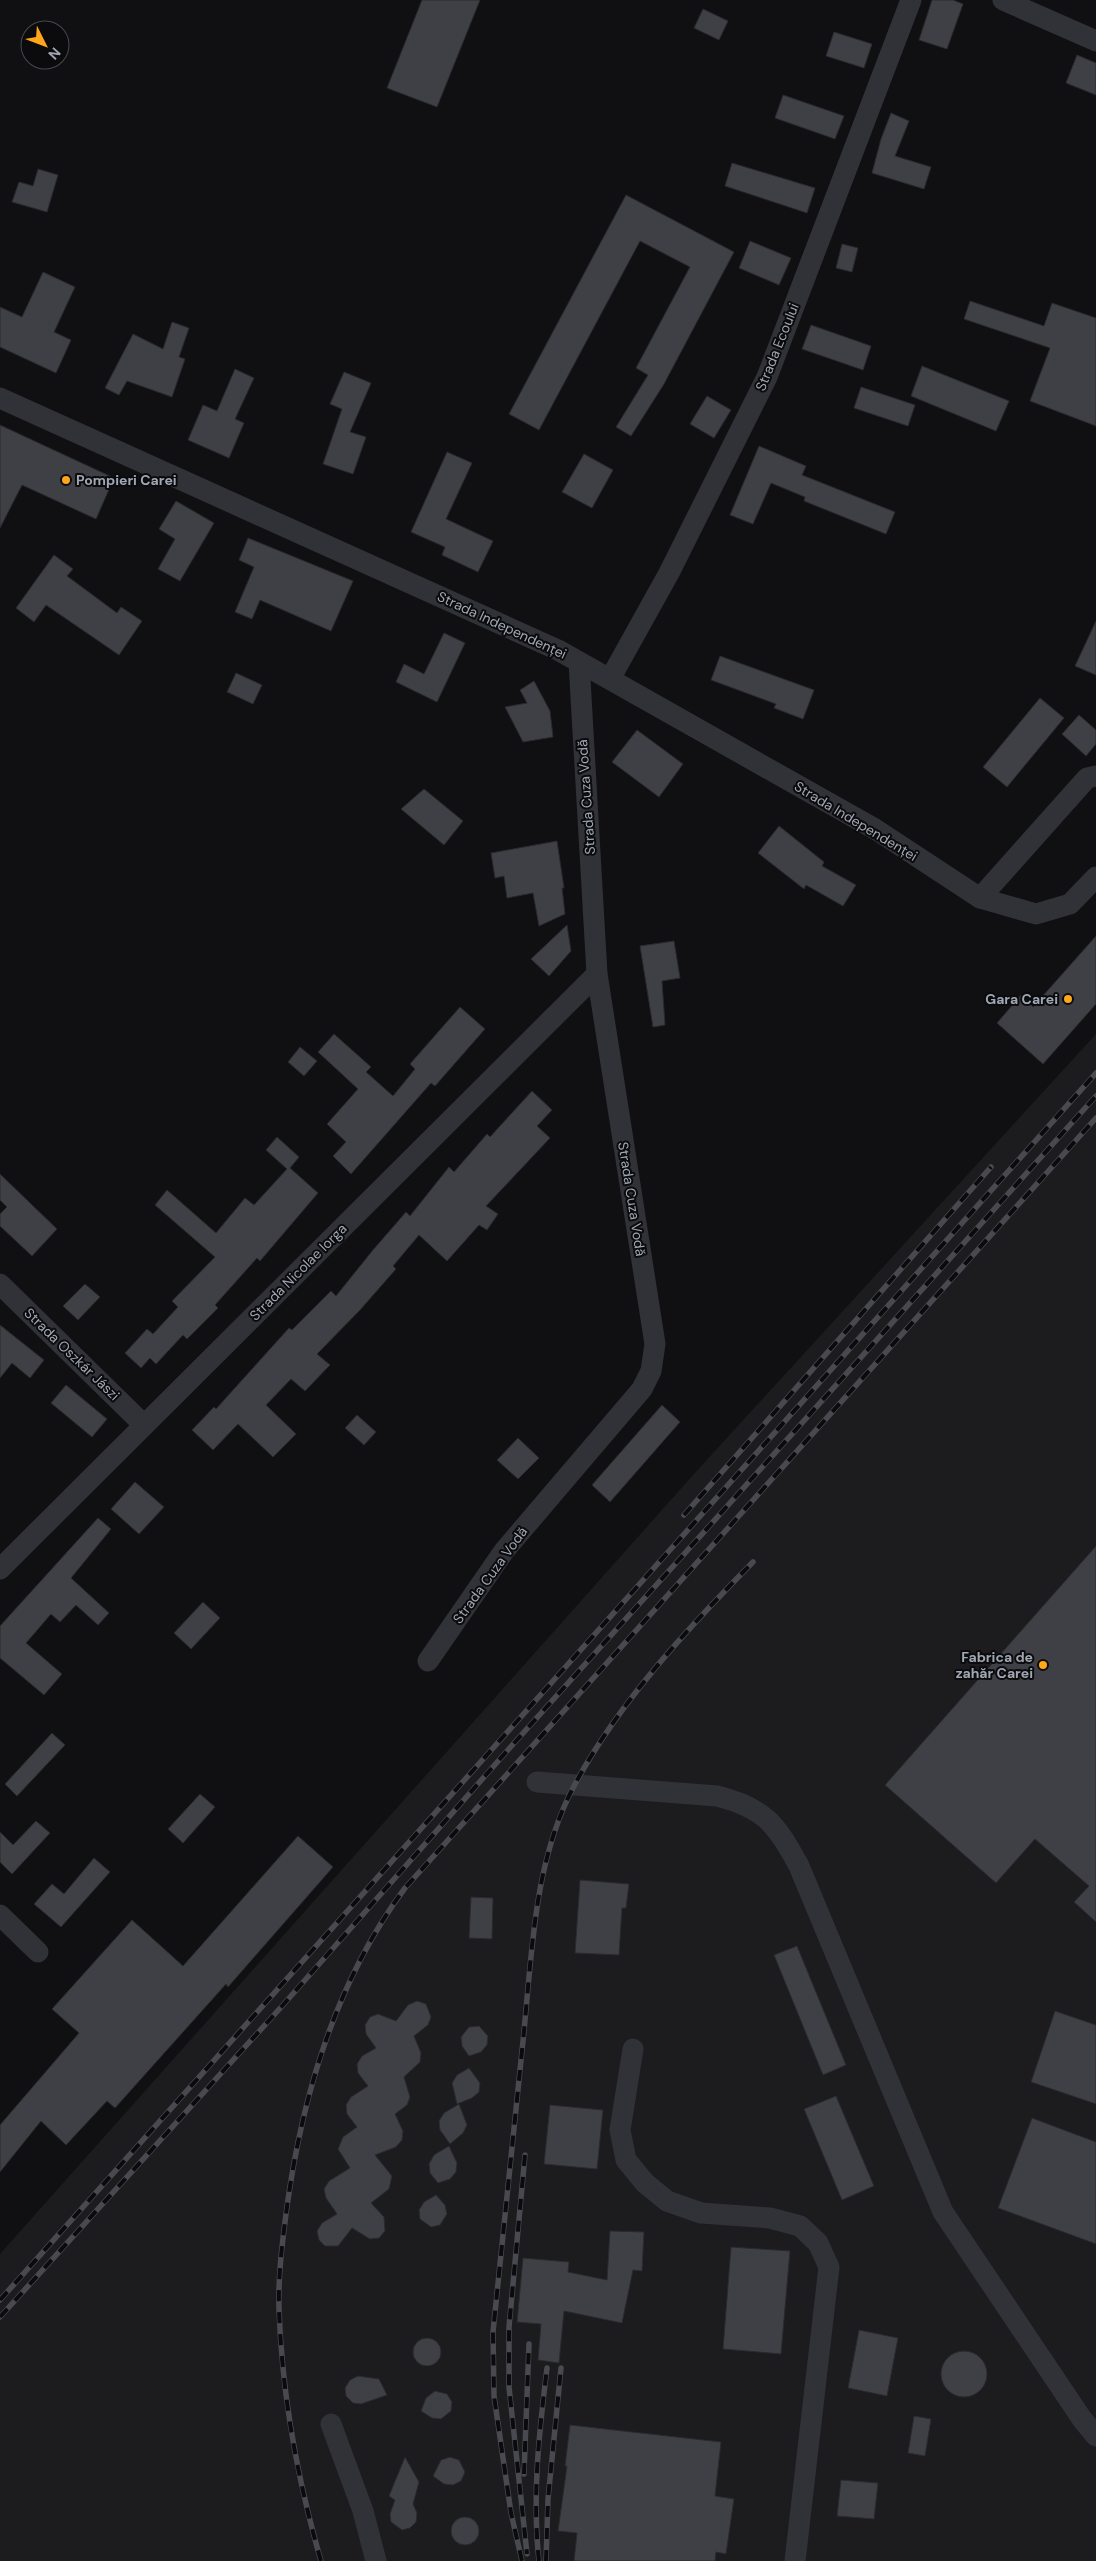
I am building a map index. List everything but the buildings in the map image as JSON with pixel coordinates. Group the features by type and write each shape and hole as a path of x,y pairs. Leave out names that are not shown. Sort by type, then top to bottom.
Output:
{"street":[{"name":"Strada Ecoului","path":"610,679 669,573 767,377 911,0"},
{"path":"1003,0 1096,41"},
{"name":"Strada Independenței","path":"0,398 580,662 874,829 980,898 1036,914 1070,904 1096,877"},
{"name":"Strada Cuza Vodă","path":"428,1661 504,1551 642,1389 651,1371 655,1344 597,974 580,662"},
{"path":"980,898 1087,778 1096,776"},
{"name":"Strada Nicolae Iorga","path":"0,1569 597,974"},
{"name":"Strada Oszkár Jászi","path":"0,1284 144,1425"},
{"path":"538,1782 717,1796 743,1803 758,1810 775,1828 798,1866 943,2212 1089,2412 1096,2436"},
{"path":"0,1915 38,1952"},
{"path":"633,2049 620,2130 626,2160 645,2183 667,2201 701,2214 770,2218 800,2226 818,2243 829,2267 795,2561"},
{"path":"331,2424 363,2511 376,2561"}],"shaded area":[{"path":"1096,1034 1096,2561 0,2561 0,2254 693,1475"}],"railway":[{"path":"0,2300 1096,1073"},
{"path":"0,2317 283,2005 507,1751 1096,1096"},
{"path":"321,2561 298,2467 287,2405 279,2309 280,2273 285,2226 301,2128 325,2044 341,2002 359,1963 380,1924 405,1888 1096,1118"},
{"path":"684,1515 991,1167"},
{"path":"522,2561 511,2513 494,2396 493,2332 532,1943 542,1878 560,1816 574,1786 611,1725 679,1640 753,1562"},
{"path":"525,2155 509,2327 509,2387 527,2554"},
{"path":"524,2474 529,2344"},
{"path":"539,2561 536,2489 547,2368"},
{"path":"546,2561 548,2499 561,2368"}],"place":[{"name":"Pompieri Carei","path":"66,480"},
{"name":"Gara Carei","path":"1068,999"},
{"name":"Fabrica de zahăr Carei","path":"1043,1665"}]}
